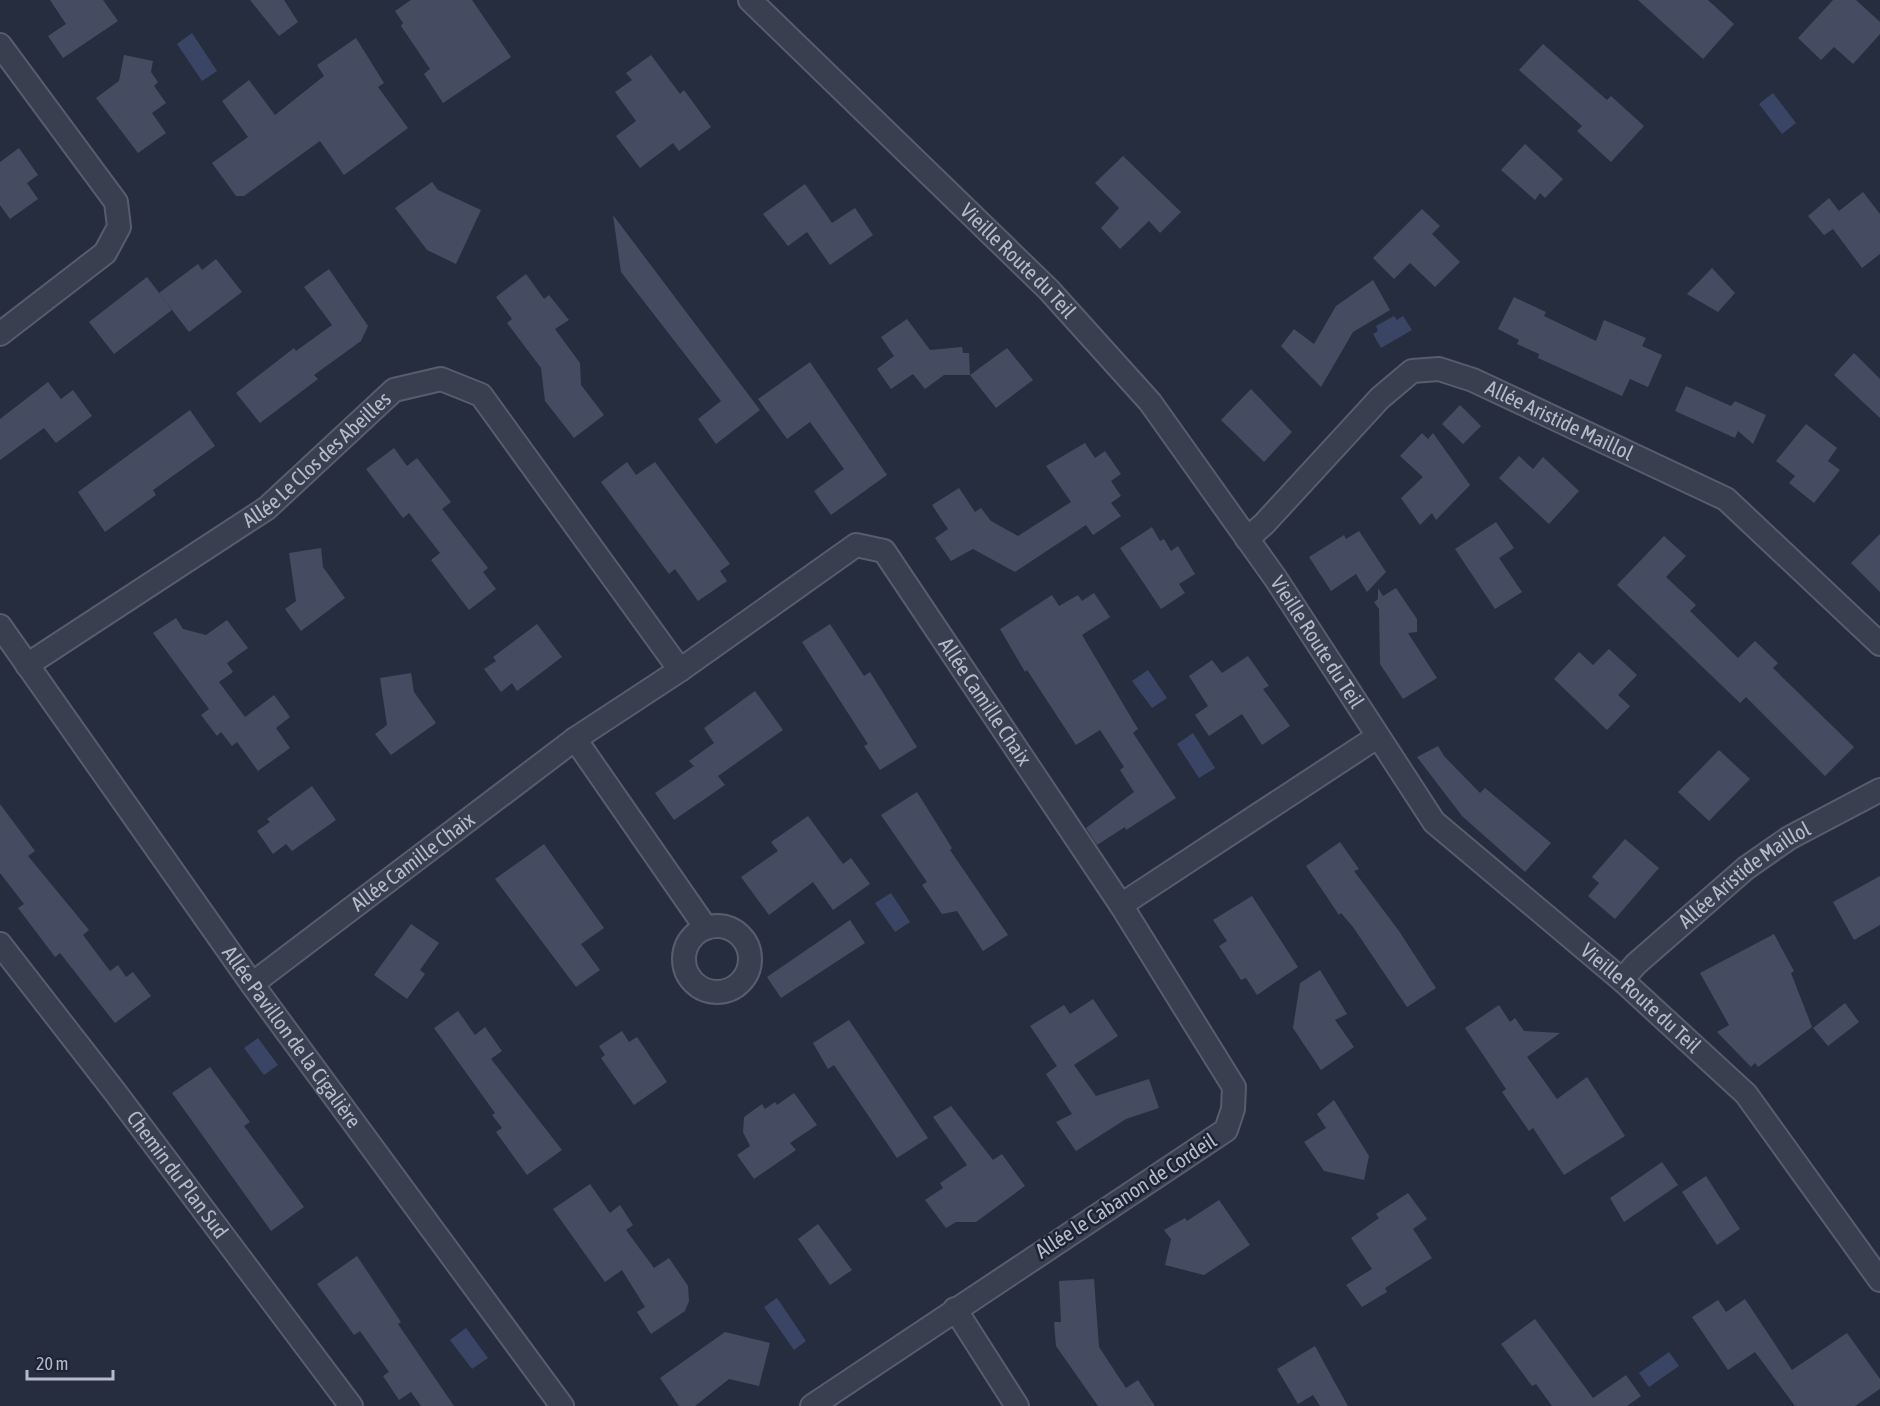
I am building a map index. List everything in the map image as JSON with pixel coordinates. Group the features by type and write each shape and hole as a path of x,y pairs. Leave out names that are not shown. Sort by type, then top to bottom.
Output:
{"street":[{"name":"Vieille Route du Teil","path":"750,0 1049,290 1150,402 1276,579 1434,822 1622,980 1746,1094 1880,1280"},
{"path":"0,45 116,202 118,226 105,253 0,334"},
{"name":"Allée Aristide Maillol","path":"1247,539 1264,524 1380,398 1412,371 1439,369 1473,380 1726,498 1880,644"},
{"name":"Allée Le Clos des Abeilles","path":"27,665 267,508 394,390 441,379 481,395 680,670"},
{"name":"Allée Camille Chaix","path":"252,984 575,739 680,670 856,545 884,551 1121,905"},
{"name":"Allée Pavillon de la Cigalière","path":"0,626 252,984 562,1406"},
{"path":"1121,905 1377,737"},
{"path":"575,739 706,928"},
{"name":"Allée Aristide Maillol","path":"1622,980 1636,964 1746,868 1789,838 1880,790"},
{"name":"Allée le Cabanon de Cordeil","path":"812,1406 1226,1130 1233,1109 1234,1087 1121,905"},
{"name":"Chemin du Plan Sud","path":"0,945 115,1092 351,1406"},
{"path":"955,1309 1017,1406"}],"water":[{"path":"192,33 217,71 202,81 177,44"},
{"path":"1773,93 1796,123 1782,134 1759,104"},
{"path":"1394,316 1397,320 1403,316 1412,330 1381,348 1373,334 1378,331 1376,326"},
{"path":"1148,670 1167,698 1152,708 1132,681"},
{"path":"1193,733 1215,768 1199,778 1177,744"},
{"path":"891,893 910,922 895,932 875,903"},
{"path":"258,1038 278,1065 264,1075 244,1048"},
{"path":"777,1298 806,1341 794,1350 764,1307"},
{"path":"466,1328 488,1358 472,1369 450,1340"},
{"path":"1669,1352 1679,1366 1649,1387 1639,1373"}],"building":[{"path":"50,0 103,0 118,21 63,58 48,36 66,24"},
{"path":"250,0 284,0 298,22 279,36"},
{"path":"411,0 472,0 511,57 443,103 424,74 430,69 401,26 403,23 395,11"},
{"path":"1638,0 1708,0 1734,24 1703,59"},
{"path":"1833,0 1856,0 1880,22 1880,34 1853,64 1834,47 1821,60 1798,38"},
{"path":"356,38 384,83 378,87 408,128 344,175 320,141 244,196 236,196 212,163 248,137 222,101 249,80 275,115 324,76 317,65"},
{"path":"1543,44 1607,100 1611,96 1644,126 1611,162 1577,131 1582,126 1519,70"},
{"path":"124,55 153,61 151,72 158,82 154,86 166,103 152,113 166,133 138,153 96,98 119,81"},
{"path":"651,55 680,94 684,90 711,127 679,151 673,143 640,168 616,136 636,121 615,92 632,80 626,73"},
{"path":"1525,144 1563,179 1545,198 1540,193 1535,200 1501,170"},
{"path":"19,148 38,175 27,183 38,199 10,219 0,205 0,162"},
{"path":"1123,156 1181,212 1160,233 1149,221 1120,249 1101,228 1119,208 1095,183"},
{"path":"432,182 438,190 481,210 456,264 427,250 395,208"},
{"path":"805,184 832,223 855,208 873,235 830,265 807,232 788,246 763,214"},
{"path":"1863,192 1880,214 1880,254 1862,268 1833,229 1824,235 1808,216 1829,198 1839,211"},
{"path":"1422,209 1440,226 1432,234 1460,262 1435,287 1410,263 1394,279 1373,258"},
{"path":"613,215 760,410 716,444 698,419 721,401 621,272"},
{"path":"216,259 242,292 189,332 159,293 198,264 202,270"},
{"path":"1712,268 1735,293 1718,312 1687,294"},
{"path":"329,269 368,326 361,341 314,375 318,379 260,423 236,393 294,348 296,351 332,325 304,287"},
{"path":"526,274 544,299 549,295 569,320 555,329 580,363 581,385 604,415 574,438 545,401 541,368 507,323 512,319 496,297"},
{"path":"147,277 172,310 114,354 89,322"},
{"path":"1373,280 1390,310 1353,332 1321,387 1281,346 1294,329 1314,344 1336,306"},
{"path":"1514,297 1546,312 1544,316 1596,341 1604,320 1646,338 1642,346 1662,355 1648,387 1630,379 1622,396 1538,358 1539,354 1517,344 1519,340 1498,329"},
{"path":"907,319 930,350 962,347 963,353 969,353 970,375 944,375 925,389 913,374 891,389 877,369 894,356 881,337"},
{"path":"1007,348 1033,380 996,408 970,375"},
{"path":"1854,353 1880,379 1880,418 1834,375"},
{"path":"810,362 887,475 831,515 814,491 844,469 810,422 787,439 758,399"},
{"path":"48,382 61,399 73,390 92,416 56,443 44,428 0,460 0,419"},
{"path":"1686,386 1731,406 1735,401 1766,415 1753,444 1738,431 1735,438 1675,411"},
{"path":"1251,389 1292,432 1264,462 1221,420"},
{"path":"1460,405 1481,426 1463,444 1442,424"},
{"path":"190,410 215,446 153,490 156,495 105,532 78,492"},
{"path":"1806,424 1837,448 1828,461 1840,470 1814,503 1789,483 1795,476 1776,461"},
{"path":"1422,433 1428,439 1433,433 1470,485 1436,520 1432,513 1420,525 1401,498 1423,477 1400,456"},
{"path":"1085,443 1095,458 1105,451 1121,474 1111,481 1121,496 1111,503 1121,516 1093,535 1086,525 1015,572 973,549 951,561 935,538 948,529 932,505 959,488 975,512 981,508 991,521 1018,536 1071,502 1046,466"},
{"path":"394,448 407,466 417,458 451,502 442,509 488,568 483,572 496,589 469,610 431,560 440,553 409,513 403,518 366,469"},
{"path":"1519,456 1533,469 1543,457 1579,491 1549,524 1499,478"},
{"path":"627,462 636,475 655,462 730,564 720,571 727,581 698,601 675,569 669,574 601,482"},
{"path":"1496,522 1514,548 1499,558 1522,592 1495,609 1455,549"},
{"path":"1152,527 1160,541 1164,539 1171,551 1178,546 1195,574 1179,584 1185,593 1161,609 1120,548"},
{"path":"1359,531 1386,572 1367,592 1356,574 1331,591 1309,557 1344,535 1346,539"},
{"path":"1880,534 1880,592 1851,563"},
{"path":"1664,536 1686,556 1666,577 1696,605 1690,611 1738,658 1755,641 1778,663 1773,668 1854,747 1825,776 1746,697 1740,703 1617,585"},
{"path":"321,548 323,567 345,598 301,631 285,609 296,601 289,553"},
{"path":"1378,588 1383,596 1396,588 1417,619 1417,632 1408,633 1437,678 1403,699 1380,664 1379,609 1374,602 1378,599"},
{"path":"1094,593 1110,617 1082,635 1138,729 1133,733 1176,798 1126,830 1125,827 1097,845 1086,828 1134,792 1120,770 1124,767 1100,730 1076,745 1027,670 1025,672 1000,629 1052,595 1059,606 1078,595 1082,601"},
{"path":"176,618 183,629 206,635 227,620 248,648 227,663 233,672 219,682 245,717 274,695 290,717 276,728 290,748 258,771 237,742 232,746 221,732 217,736 201,715 209,709 153,633"},
{"path":"537,624 562,657 517,691 512,683 501,692 484,669 496,661 493,657"},
{"path":"830,624 864,676 870,672 917,747 880,770 864,746 868,744 802,642"},
{"path":"1609,649 1637,675 1618,695 1630,706 1607,730 1554,679 1579,652 1593,665"},
{"path":"1248,656 1269,686 1263,689 1290,726 1262,745 1242,714 1209,736 1195,715 1208,706 1189,676 1212,660 1222,673"},
{"path":"411,673 414,692 436,723 391,755 375,734 387,725 380,678"},
{"path":"755,691 783,730 718,776 725,785 674,820 655,793 694,766 689,761 714,743 704,728"},
{"path":"1438,746 1444,756 1480,793 1485,788 1551,843 1525,872 1462,816 1417,757"},
{"path":"1719,750 1750,779 1709,821 1678,792"},
{"path":"312,786 336,820 292,851 286,844 273,854 257,831 270,822 267,819"},
{"path":"917,792 952,848 950,850 1008,935 983,951 957,911 942,914 922,885 927,882 881,815"},
{"path":"0,804 35,851 28,856 89,930 83,935 110,971 118,965 126,977 133,972 151,996 115,1023 60,953 55,957 18,908 24,904 0,873"},
{"path":"808,816 843,864 851,858 870,884 833,910 813,882 769,915 741,877 778,851 771,842"},
{"path":"1625,839 1659,868 1615,919 1588,896 1599,883 1592,877"},
{"path":"1340,842 1359,869 1354,871 1399,931 1436,988 1407,1007 1353,927 1341,913 1339,915 1306,866"},
{"path":"544,844 604,928 581,944 600,970 576,987 495,879"},
{"path":"1880,876 1880,925 1854,940 1833,902"},
{"path":"1252,896 1298,967 1257,995 1246,978 1241,980 1219,946 1227,941 1213,920"},
{"path":"850,920 865,943 781,998 767,977"},
{"path":"411,924 439,943 420,970 425,974 407,999 374,975"},
{"path":"1774,934 1794,971 1791,973 1812,1027 1758,1067 1755,1063 1751,1067 1717,1032 1729,1025 1700,973"},
{"path":"1320,970 1347,1014 1335,1020 1354,1047 1321,1070 1293,1028 1300,983"},
{"path":"1093,999 1118,1036 1074,1065 1096,1096 1149,1079 1159,1108 1126,1119 1076,1151 1056,1122 1072,1114 1046,1074 1057,1066 1030,1026 1064,1005 1070,1014"},
{"path":"1845,1003 1859,1022 1828,1046 1813,1028"},
{"path":"1499,1005 1510,1022 1515,1018 1524,1031 1560,1033 1527,1057 1557,1099 1587,1077 1625,1136 1564,1175 1533,1128 1529,1131 1502,1092 1506,1089 1465,1028"},
{"path":"458,1011 475,1035 485,1027 502,1051 491,1059 562,1150 527,1175 496,1132 502,1128 492,1115 495,1113 434,1028"},
{"path":"849,1020 928,1138 897,1158 834,1065 828,1069 813,1043"},
{"path":"622,1031 629,1042 637,1037 667,1082 634,1105 601,1058 605,1055 599,1046"},
{"path":"210,1067 250,1122 244,1126 304,1207 271,1231 172,1093"},
{"path":"794,1093 817,1125 790,1143 796,1150 754,1179 737,1155 750,1146 743,1132 744,1117 762,1104 765,1109 775,1102 777,1105"},
{"path":"1334,1100 1369,1156 1364,1180 1324,1171 1304,1142 1326,1128 1317,1114"},
{"path":"951,1106 993,1160 1002,1154 1025,1186 976,1222 956,1222 946,1228 925,1200 943,1188 940,1183 967,1165 933,1117"},
{"path":"1662,1162 1678,1185 1624,1222 1610,1198"},
{"path":"1706,1176 1740,1229 1717,1245 1682,1192"},
{"path":"590,1184 610,1213 620,1205 633,1225 626,1230 654,1268 669,1258 688,1286 689,1301 685,1311 651,1334 637,1312 645,1307 622,1270 605,1282 553,1209"},
{"path":"1408,1193 1427,1219 1413,1229 1432,1258 1385,1288 1387,1292 1362,1307 1346,1285 1372,1269 1351,1238 1379,1218 1376,1214"},
{"path":"1219,1200 1250,1245 1204,1275 1165,1265 1171,1239 1164,1230 1185,1218 1187,1221"},
{"path":"818,1224 852,1270 830,1285 798,1239"},
{"path":"357,1256 401,1322 398,1324 454,1406 421,1406 411,1392 399,1400 383,1376 389,1372 360,1331 354,1335 317,1284"},
{"path":"1094,1279 1099,1347 1126,1388 1138,1380 1155,1406 1098,1406 1056,1346 1054,1322 1061,1322 1059,1281"},
{"path":"1745,1299 1792,1370 1847,1333 1880,1379 1880,1389 1855,1406 1795,1406 1755,1352 1728,1370 1692,1317 1718,1300 1726,1312"},
{"path":"1535,1319 1593,1398 1626,1375 1641,1396 1627,1406 1552,1406 1536,1384 1532,1386 1501,1344"},
{"path":"725,1332 770,1343 759,1386 729,1379 695,1406 679,1406 660,1378"},
{"path":"1315,1346 1348,1406 1320,1406 1313,1395 1298,1404 1277,1369"}]}
